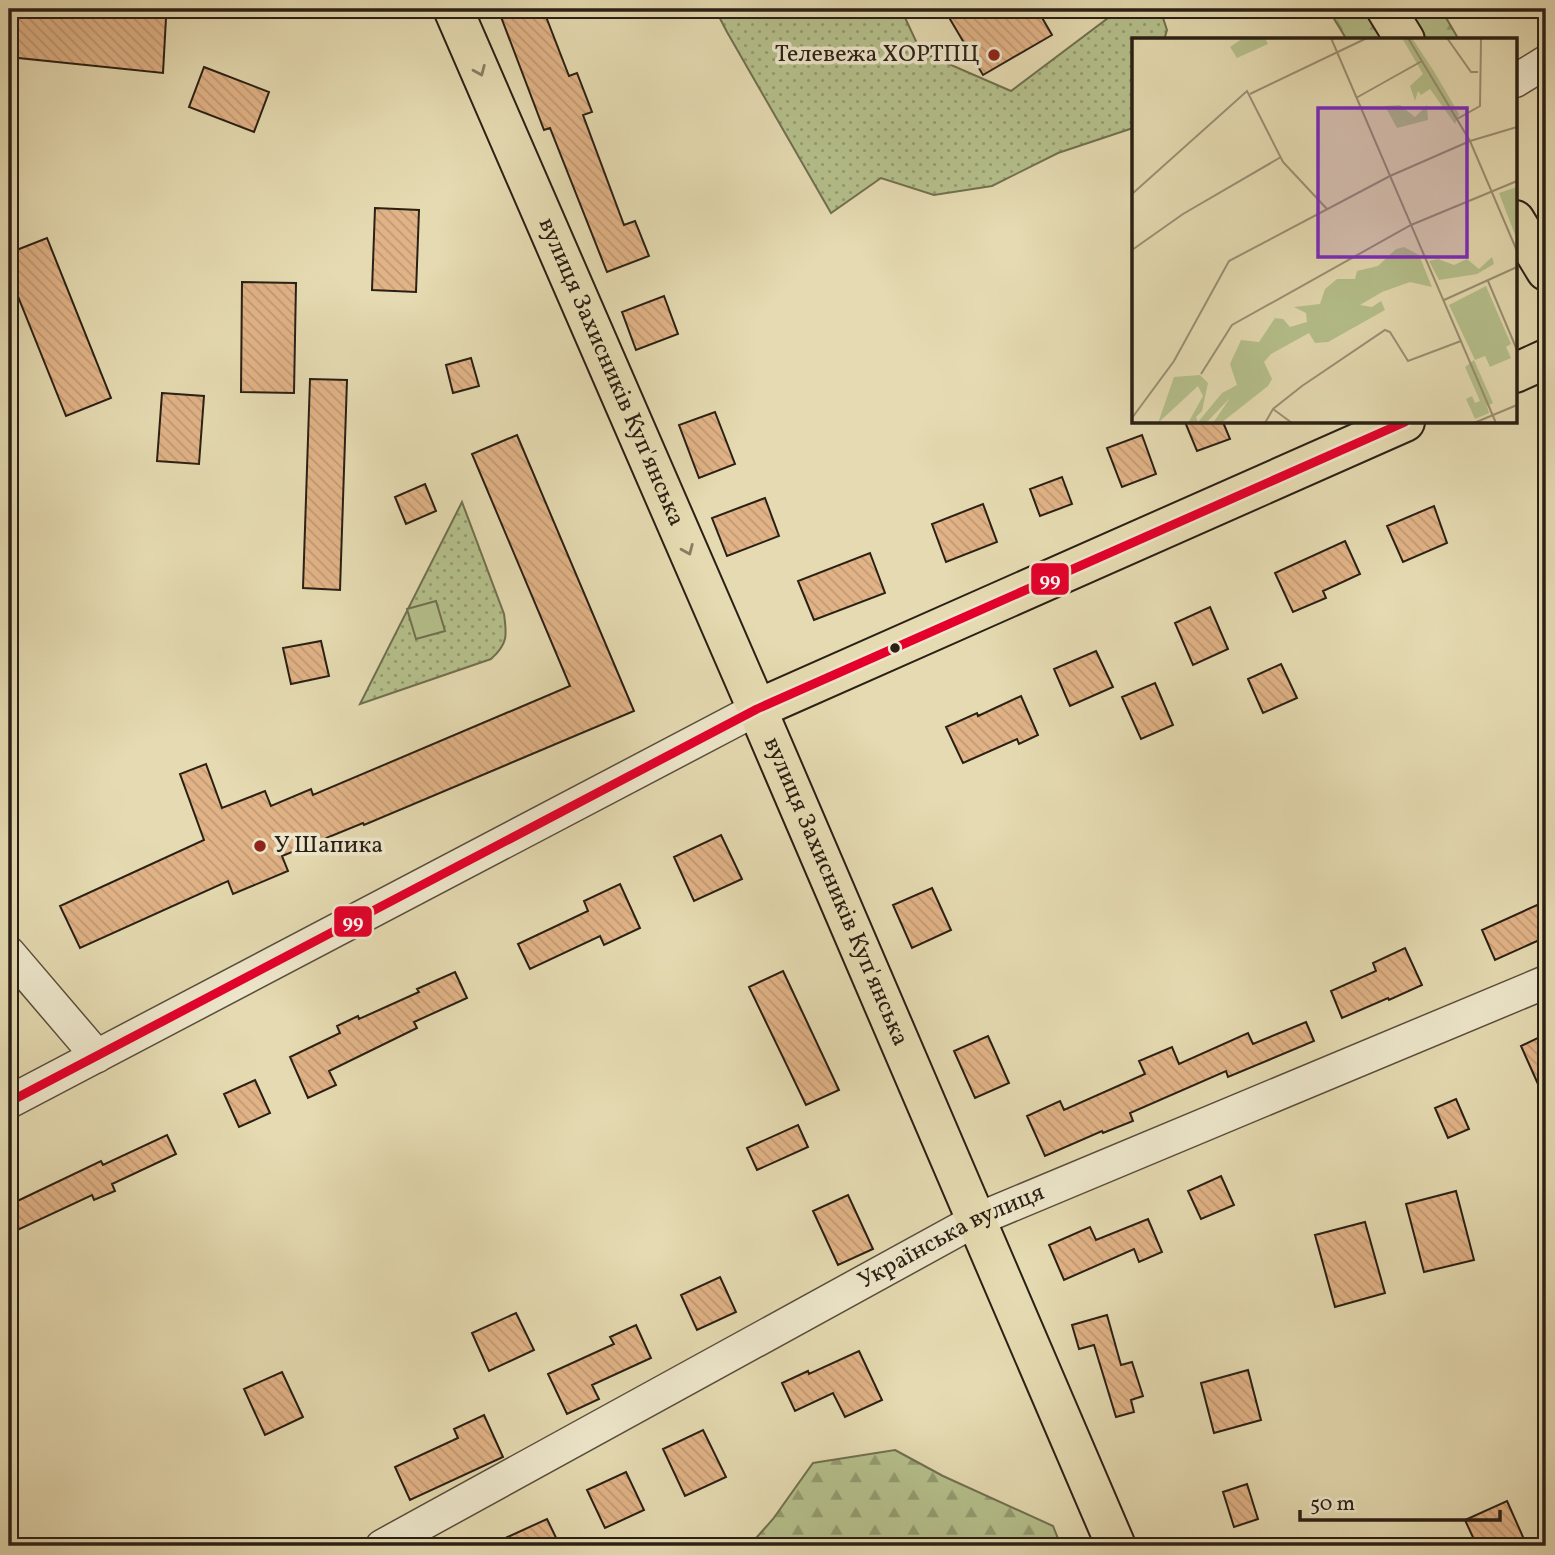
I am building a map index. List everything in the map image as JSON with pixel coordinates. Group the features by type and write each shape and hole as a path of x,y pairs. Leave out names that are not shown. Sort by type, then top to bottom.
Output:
{"main road":[{"name":"вулиця Захисників Куп'янська","path":"453,9 1116,1546"},
{"path":"1386,9 1404,38"},
{"path":"1516,222 1546,271"},
{"path":"1516,373 1546,359"},
{"path":"757,709 1400,424"}],"street":[{"path":"1516,80 1546,62"},
{"path":"9,1102 757,709"},
{"path":"9,953 97,1056"},
{"name":"Українська вулиця","path":"382,1546 976,1220 1546,982"}],"green space":[{"path":"715,9 901,9 921,52 1011,91 1108,18 1114,9 1160,9 1167,30 1165,38 1132,38 1132,128 1058,153 992,186 934,195 881,178 831,213"},
{"path":"1328,9 1441,9 1458,38 1346,38"},
{"path":"462,502 504,614 506,634 503,644 491,659 360,704"},
{"path":"436,601 445,631 416,639 407,609"},
{"path":"895,1450 943,1476 1053,1526 1061,1546 749,1546 773,1519 813,1463"}],"building":[{"path":"9,9 94,9 166,18 163,73 9,57"},
{"path":"498,9 543,9 569,76 577,73 592,112 583,115 624,225 635,221 649,256 607,272 550,128 544,130"},
{"name":"Телевежа ХОРТПЦ","path":"944,9 1037,9 1052,35 983,75"},
{"path":"204,67 269,92 254,132 189,107"},
{"path":"375,208 419,210 416,292 372,290"},
{"path":"47,238 111,398 66,416 9,274 9,253"},
{"path":"242,282 296,283 294,393 241,392"},
{"path":"664,296 678,334 636,350 622,312"},
{"path":"471,358 479,386 453,393 446,365"},
{"path":"310,379 347,380 340,590 303,588"},
{"path":"162,393 204,396 199,464 157,461"},
{"path":"715,412 735,464 699,478 679,425"},
{"path":"1186,424 1224,424 1230,439 1197,451"},
{"path":"517,435 634,711 364,825 363,823 282,856 288,871 233,894 228,881 80,948 60,906 204,840 180,774 206,764 222,808 265,791 271,806 311,789 313,795 570,686 472,454"},
{"path":"1142,435 1156,474 1122,487 1107,448"},
{"path":"1062,477 1072,504 1040,516 1030,489"},
{"path":"425,484 436,511 406,524 395,497"},
{"path":"765,498 779,536 727,556 712,518"},
{"path":"983,504 997,542 946,562 932,524"},
{"path":"1434,506 1447,543 1403,562 1387,526"},
{"path":"1345,541 1360,574 1323,591 1326,598 1293,612 1275,573"},
{"path":"870,553 885,593 814,620 798,581"},
{"path":"1210,607 1228,649 1193,665 1175,623"},
{"path":"321,641 329,676 291,684 283,648"},
{"path":"1096,651 1113,687 1070,706 1054,669"},
{"path":"1281,664 1297,698 1263,713 1248,679"},
{"path":"1155,683 1173,725 1141,739 1122,697"},
{"path":"1021,696 1038,735 1019,744 1017,739 963,763 946,727"},
{"path":"721,835 742,879 694,901 674,857"},
{"path":"620,884 640,928 604,945 600,936 530,969 518,944 588,911 584,901"},
{"path":"932,888 951,930 912,948 893,905"},
{"path":"1546,901 1546,937 1495,960 1482,930"},
{"path":"1405,948 1422,985 1342,1018 1331,991 1376,971 1373,963"},
{"path":"783,971 839,1090 806,1105 749,987"},
{"path":"455,972 467,998 414,1022 417,1028 329,1071 336,1085 308,1098 290,1057 340,1033 337,1026 419,992 417,989"},
{"path":"1306,1022 1314,1041 1228,1077 1226,1071 1130,1113 1133,1121 1103,1133 1102,1131 1045,1156 1027,1116 1060,1101 1064,1110 1145,1074 1139,1061 1172,1047 1179,1064 1248,1033 1253,1044"},
{"path":"1546,1034 1546,1102 1521,1046"},
{"path":"988,1036 1009,1083 975,1098 954,1051"},
{"path":"255,1080 270,1113 239,1127 224,1094"},
{"path":"1456,1099 1469,1129 1448,1138 1435,1108"},
{"path":"798,1125 808,1147 757,1170 747,1148"},
{"path":"167,1135 176,1154 112,1184 115,1191 94,1200 92,1195 9,1234 9,1205 101,1161 103,1165"},
{"path":"1221,1176 1234,1205 1201,1219 1188,1191"},
{"path":"1456,1191 1474,1260 1424,1272 1406,1204"},
{"path":"848,1195 873,1249 838,1265 813,1211"},
{"path":"1148,1219 1162,1252 1139,1262 1134,1249 1064,1280 1049,1245 1090,1227 1096,1240"},
{"path":"1365,1222 1385,1293 1335,1307 1315,1235"},
{"path":"720,1277 736,1312 697,1330 681,1295"},
{"path":"516,1313 534,1350 489,1371 472,1333"},
{"path":"1107,1315 1121,1365 1132,1362 1143,1396 1131,1400 1134,1412 1116,1417 1094,1345 1079,1349 1072,1325"},
{"path":"636,1325 651,1358 592,1385 599,1399 567,1414 548,1374 614,1344 610,1337"},
{"path":"859,1351 882,1400 845,1417 833,1393 795,1411 782,1383"},
{"path":"1248,1370 1261,1420 1214,1433 1201,1383"},
{"path":"282,1372 303,1417 265,1435 244,1389"},
{"path":"484,1415 503,1457 410,1500 395,1467 458,1438 454,1429"},
{"path":"703,1430 726,1477 685,1496 663,1449"},
{"path":"626,1472 644,1510 605,1528 587,1490"},
{"path":"1247,1484 1258,1519 1234,1527 1223,1492"},
{"path":"1507,1501 1527,1546 1477,1546 1465,1520"},
{"path":"547,1519 560,1546 488,1546"}],"transit line":[{"name":"99","path":"9,1102 757,709 1400,424"}],"place":[{"name":"Телевежа ХОРТПЦ","path":"994,55"},
{"name":"У Шапика","path":"260,846"}]}
